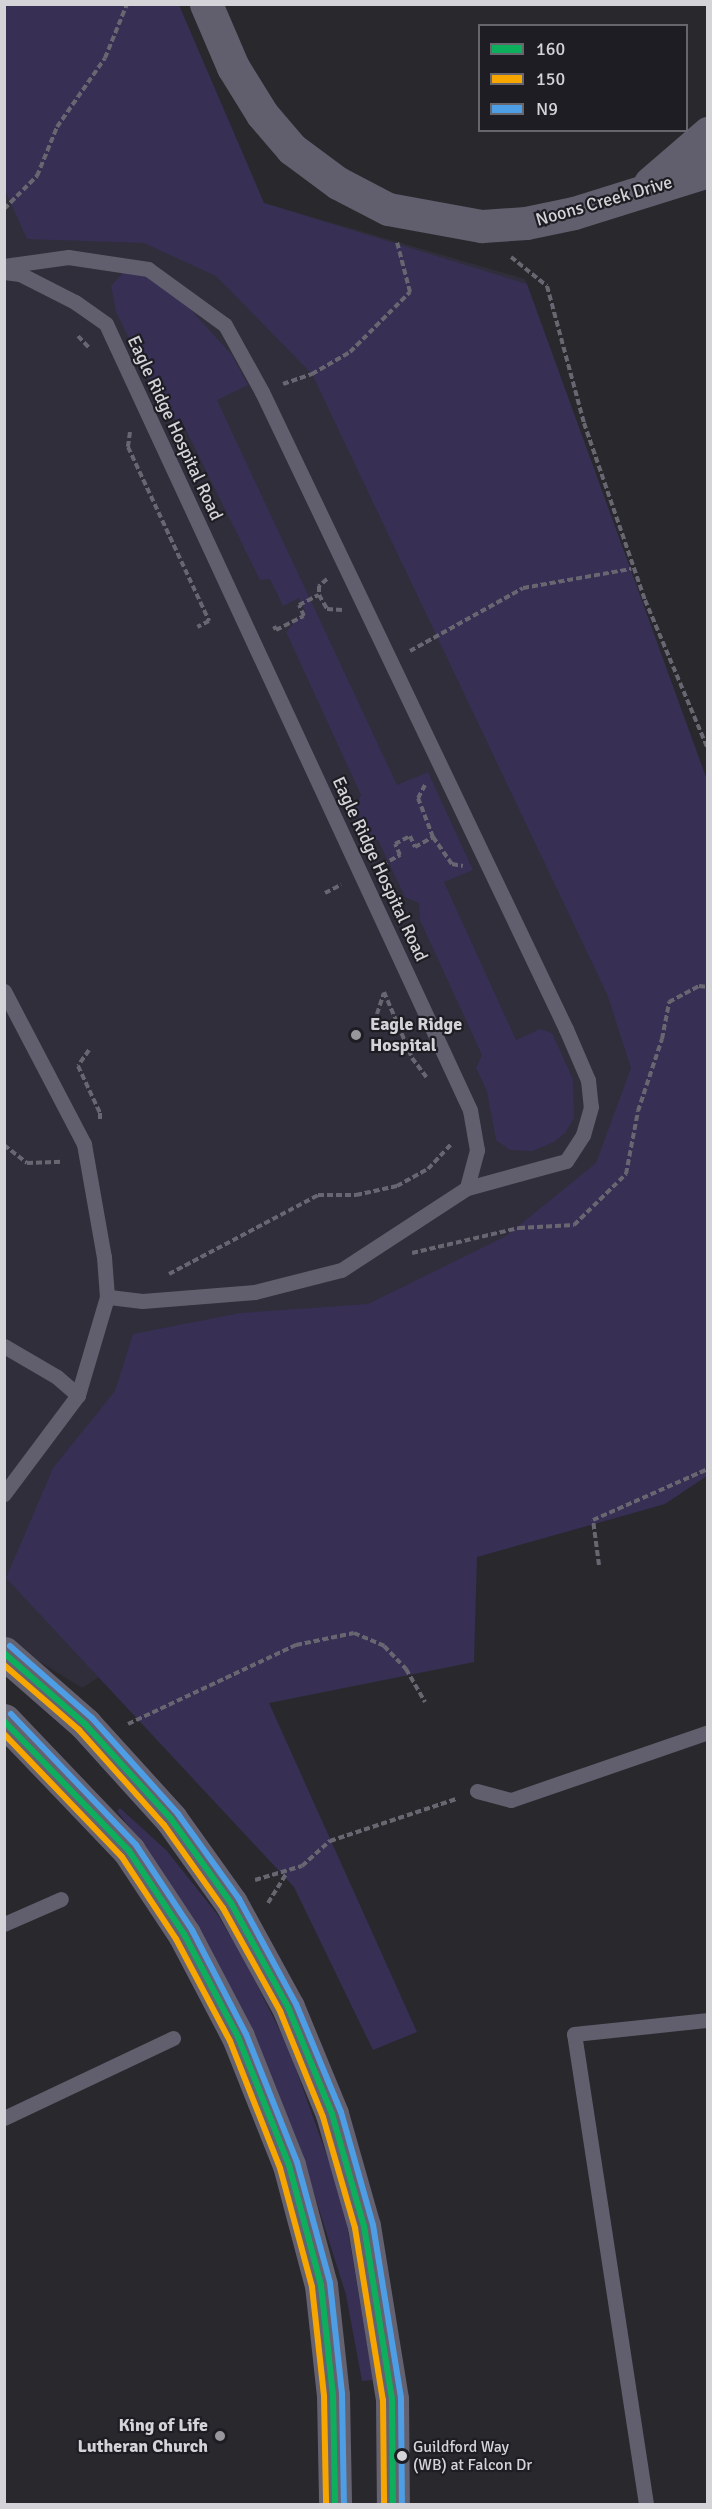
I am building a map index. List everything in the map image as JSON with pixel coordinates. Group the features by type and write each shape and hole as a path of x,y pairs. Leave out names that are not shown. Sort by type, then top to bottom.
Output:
{"main road":[{"path":"4,1653 85,1724 171,1819 231,1903 288,2007 332,2114 364,2226 390,2379 395,2454 393,2505"},
{"path":"4,1720 129,1851 184,1934 238,2037 289,2165 321,2285 333,2395 335,2505"}],"street":[{"name":"Noons Creek Drive","path":"206,4 232,67 262,114 292,149 338,183 388,209 482,226 555,217 708,171"},
{"path":"640,192 708,133"}],"lane":[{"path":"4,266 68,257 148,269 225,325 262,392 588,1080 591,1107 583,1135 566,1161 467,1188 341,1270 255,1292 142,1301 107,1297"},
{"name":"Eagle Ridge Hospital Road","path":"4,272 20,274 75,302 105,324 470,1110 477,1150 467,1188"},
{"path":"4,991 84,1144 104,1257 107,1297 78,1395 4,1494"},
{"path":"4,1346 57,1377 78,1395"},
{"path":"477,1791 511,1800 708,1732"},
{"path":"4,1924 61,1899"},
{"path":"646,2505 574,2034 708,2020"},
{"path":"4,2118 173,2038"}],"path":[{"path":"4,209 37,176 57,127 105,58 127,4"},
{"path":"482,226 509,256 547,286 584,423 645,600 708,749"},
{"path":"262,392 312,374 350,352 410,292 396,238"},
{"path":"72,329 91,350"},
{"path":"131,428 128,447 209,621 197,627"},
{"path":"391,662 523,588 631,568"},
{"path":"272,621 276,630 304,616 299,605 319,596"},
{"path":"418,798 434,837 452,864"},
{"path":"384,864 400,855 395,844 410,836 415,846 434,837"},
{"path":"377,1014 384,992 412,1058 429,1080 435,1081"},
{"path":"89,1050 78,1066 100,1113 99,1131"},
{"path":"158,1280 318,1195 356,1195 397,1186 428,1169 454,1141"},
{"path":"4,1145 27,1163 70,1162"},
{"path":"599,1565 593,1520 708,1469"},
{"path":"122,1727 296,1646 354,1633 384,1646 406,1669 425,1702"},
{"path":"249,1882 286,1873 302,1866 330,1841 477,1791"},
{"path":"265,1907 286,1873"}],"shaded area":[{"name":"Eagle Ridge Hospital","path":"4,5 178,5 264,203 525,279 707,780 707,1290 82,1688 4,1639"},
{"path":"4,5 179,5 264,203 527,284 707,780 707,1476 665,1504 477,1557 474,1662 269,1703 417,2032 373,2050 294,1887 6,1578 53,1468 115,1391 133,1334 240,1313 368,1304 506,1236 596,1163 631,1068 607,994 312,374 216,276 144,243 27,239 5,190"},
{"path":"124,272 151,276 182,300 232,355 248,385 217,400 397,785 428,772 473,870 444,882 516,1040 540,1029 552,1033 573,1079 574,1118 565,1133 554,1142 532,1151 510,1150 496,1140 487,1091 476,1068 482,1055 420,920 419,903 405,897 378,840 371,842 355,809 361,795 286,632 305,611 299,598 283,606 270,579 260,580 182,422 168,417 116,312 111,286"},
{"path":"120,1808 167,1851 217,1914 243,1957 288,2047 343,2201 373,2380 362,2381 346,2295 300,2149 267,2066 140,1841 117,1811"}],"transit line":[{"name":"N9","path":"10,1646 92,1718 178,1814 239,1899 296,2004 341,2112 373,2225 401,2398 402,2504"},
{"name":"160","path":"4,1653 85,1724 171,1819 231,1903 288,2007 332,2114 364,2226 392,2399 393,2504"},
{"name":"150","path":"4,1665 79,1730 164,1825 223,1908 280,2011 323,2117 355,2228 383,2400 384,2504"},
{"name":"N9","path":"11,1714 136,1845 192,1930 246,2034 297,2162 330,2283 342,2394 344,2504"},
{"name":"160","path":"4,1721 129,1851 184,1934 238,2037 289,2165 321,2285 333,2395 335,2504"},
{"name":"150","path":"4,1734 122,1857 176,1939 230,2041 280,2168 312,2287 324,2396 326,2504"}],"place":[{"name":"Eagle Ridge Hospital","path":"356,1035"},
{"name":"King of Life Lutheran Church","path":"220,2436"},
{"name":"Guildford Way (WB) at Falcon Dr","path":"402,2456"}]}
